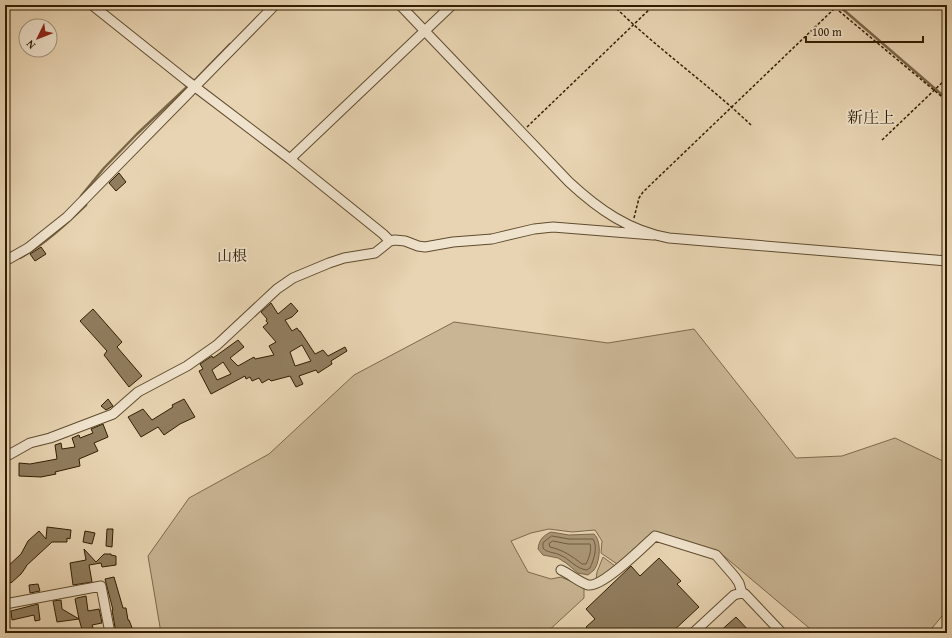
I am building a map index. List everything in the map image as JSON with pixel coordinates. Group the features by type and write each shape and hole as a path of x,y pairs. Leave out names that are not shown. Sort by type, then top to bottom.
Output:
{"street":[{"path":"5,261 28,248 68,217 191,84 275,5"},
{"path":"400,5 521,132 589,200 613,217 631,227 652,235"},
{"path":"290,159 452,5"},
{"path":"94,6 191,84 290,159 390,241"},
{"path":"5,457 30,443 50,438 113,414 138,392 187,366 217,345 277,289 294,278 329,263 375,253 390,241 405,241 425,247 452,242 492,239 534,229 553,227 652,235 704,242 947,261"},
{"path":"561,570 589,585 594,585 613,573 655,536 716,555 735,577 739,583 742,593 745,594 782,633"},
{"path":"5,604 102,586 110,633"},
{"path":"693,633 734,595 742,593"}],"path":[{"path":"613,5 632,25 732,107 751,125"},
{"path":"521,132 654,5"},
{"path":"831,5 935,89 947,101"},
{"path":"631,227 639,198 643,192 836,8 841,5"},
{"path":"882,140 947,78"}],"shaded area":[{"path":"454,322 608,343 694,329 796,458 842,456 895,438 947,463 947,610 928,633 815,633 718,551 655,533 617,564 601,553 602,541 595,530 572,532 549,529 531,533 511,541 528,572 551,579 561,577 584,587 584,598 546,633 161,633 148,556 189,498 269,454 354,375"},
{"path":"603,557 615,566 596,580 597,572"}],"water":[{"path":"551,532 569,535 594,534 598,541 599,557 594,570 588,575 578,573 558,558 543,555 538,549 539,544 543,537"}],"building":[{"path":"119,173 126,182 116,191 109,183"},
{"path":"41,247 46,254 35,261 30,254"},
{"path":"271,303 278,314 291,303 298,311 292,317 285,320 292,331 297,328 300,331 315,354 323,350 328,356 345,347 347,351 331,361 332,364 318,373 316,370 299,376 303,384 296,387 290,376 271,381 269,379 262,383 259,378 252,381 250,377 246,379 245,376 211,394 199,371 203,369 200,364 212,356 213,358 238,340 244,347 230,358 238,366 254,357 255,359 274,355 269,346 276,342 263,327 268,323 266,321 267,319 261,312","holes":["302,345 311,361 295,366 290,352","223,362 231,374 217,380 212,370"]},
{"path":"93,309 122,342 117,347 142,376 129,387 104,355 107,351 80,321"},
{"path":"108,399 113,406 106,410 101,406"},
{"path":"184,399 195,417 180,424 164,435 158,427 141,437 128,417 143,409 152,420 173,407 172,405"},
{"path":"103,424 108,437 94,443 98,451 79,459 80,466 41,477 19,476 19,463 30,464 57,459 55,445 61,443 62,449 75,447 72,438 79,435 80,438 93,433 91,429"},
{"path":"47,527 71,530 70,539 67,538 67,542 52,542 26,566 21,574 11,583 5,577 5,569 21,554 28,541 39,531 46,539"},
{"path":"107,529 113,529 112,547 106,546"},
{"path":"85,531 95,533 92,544 83,542"},
{"path":"84,549 96,562 104,554 116,556 116,565 102,567 101,563 89,565 92,582 73,585 70,563 86,560"},
{"path":"659,558 681,581 677,584 699,607 671,633 592,633 586,627 595,619 586,609 631,566 640,576"},
{"path":"114,577 123,608 126,608 128,620 134,633 116,633 113,610 105,579"},
{"path":"38,584 40,591 30,593 29,585"},
{"path":"86,596 88,611 99,609 102,623 92,625 95,633 83,633 75,599"},
{"path":"61,600 62,609 79,619 57,622 53,601"},
{"path":"38,604 40,620 35,621 34,615 12,620 11,611"},
{"path":"736,617 751,633 718,633"}],"waterway":[{"path":"838,5 947,99"},
{"path":"193,82 230,44"},
{"path":"81,196 104,168 137,134 189,85"},
{"path":"20,258 38,247 54,234 86,204"}],"district":[{"name":"新庄上","path":"871,117"},
{"name":"山根","path":"232,256"}]}
